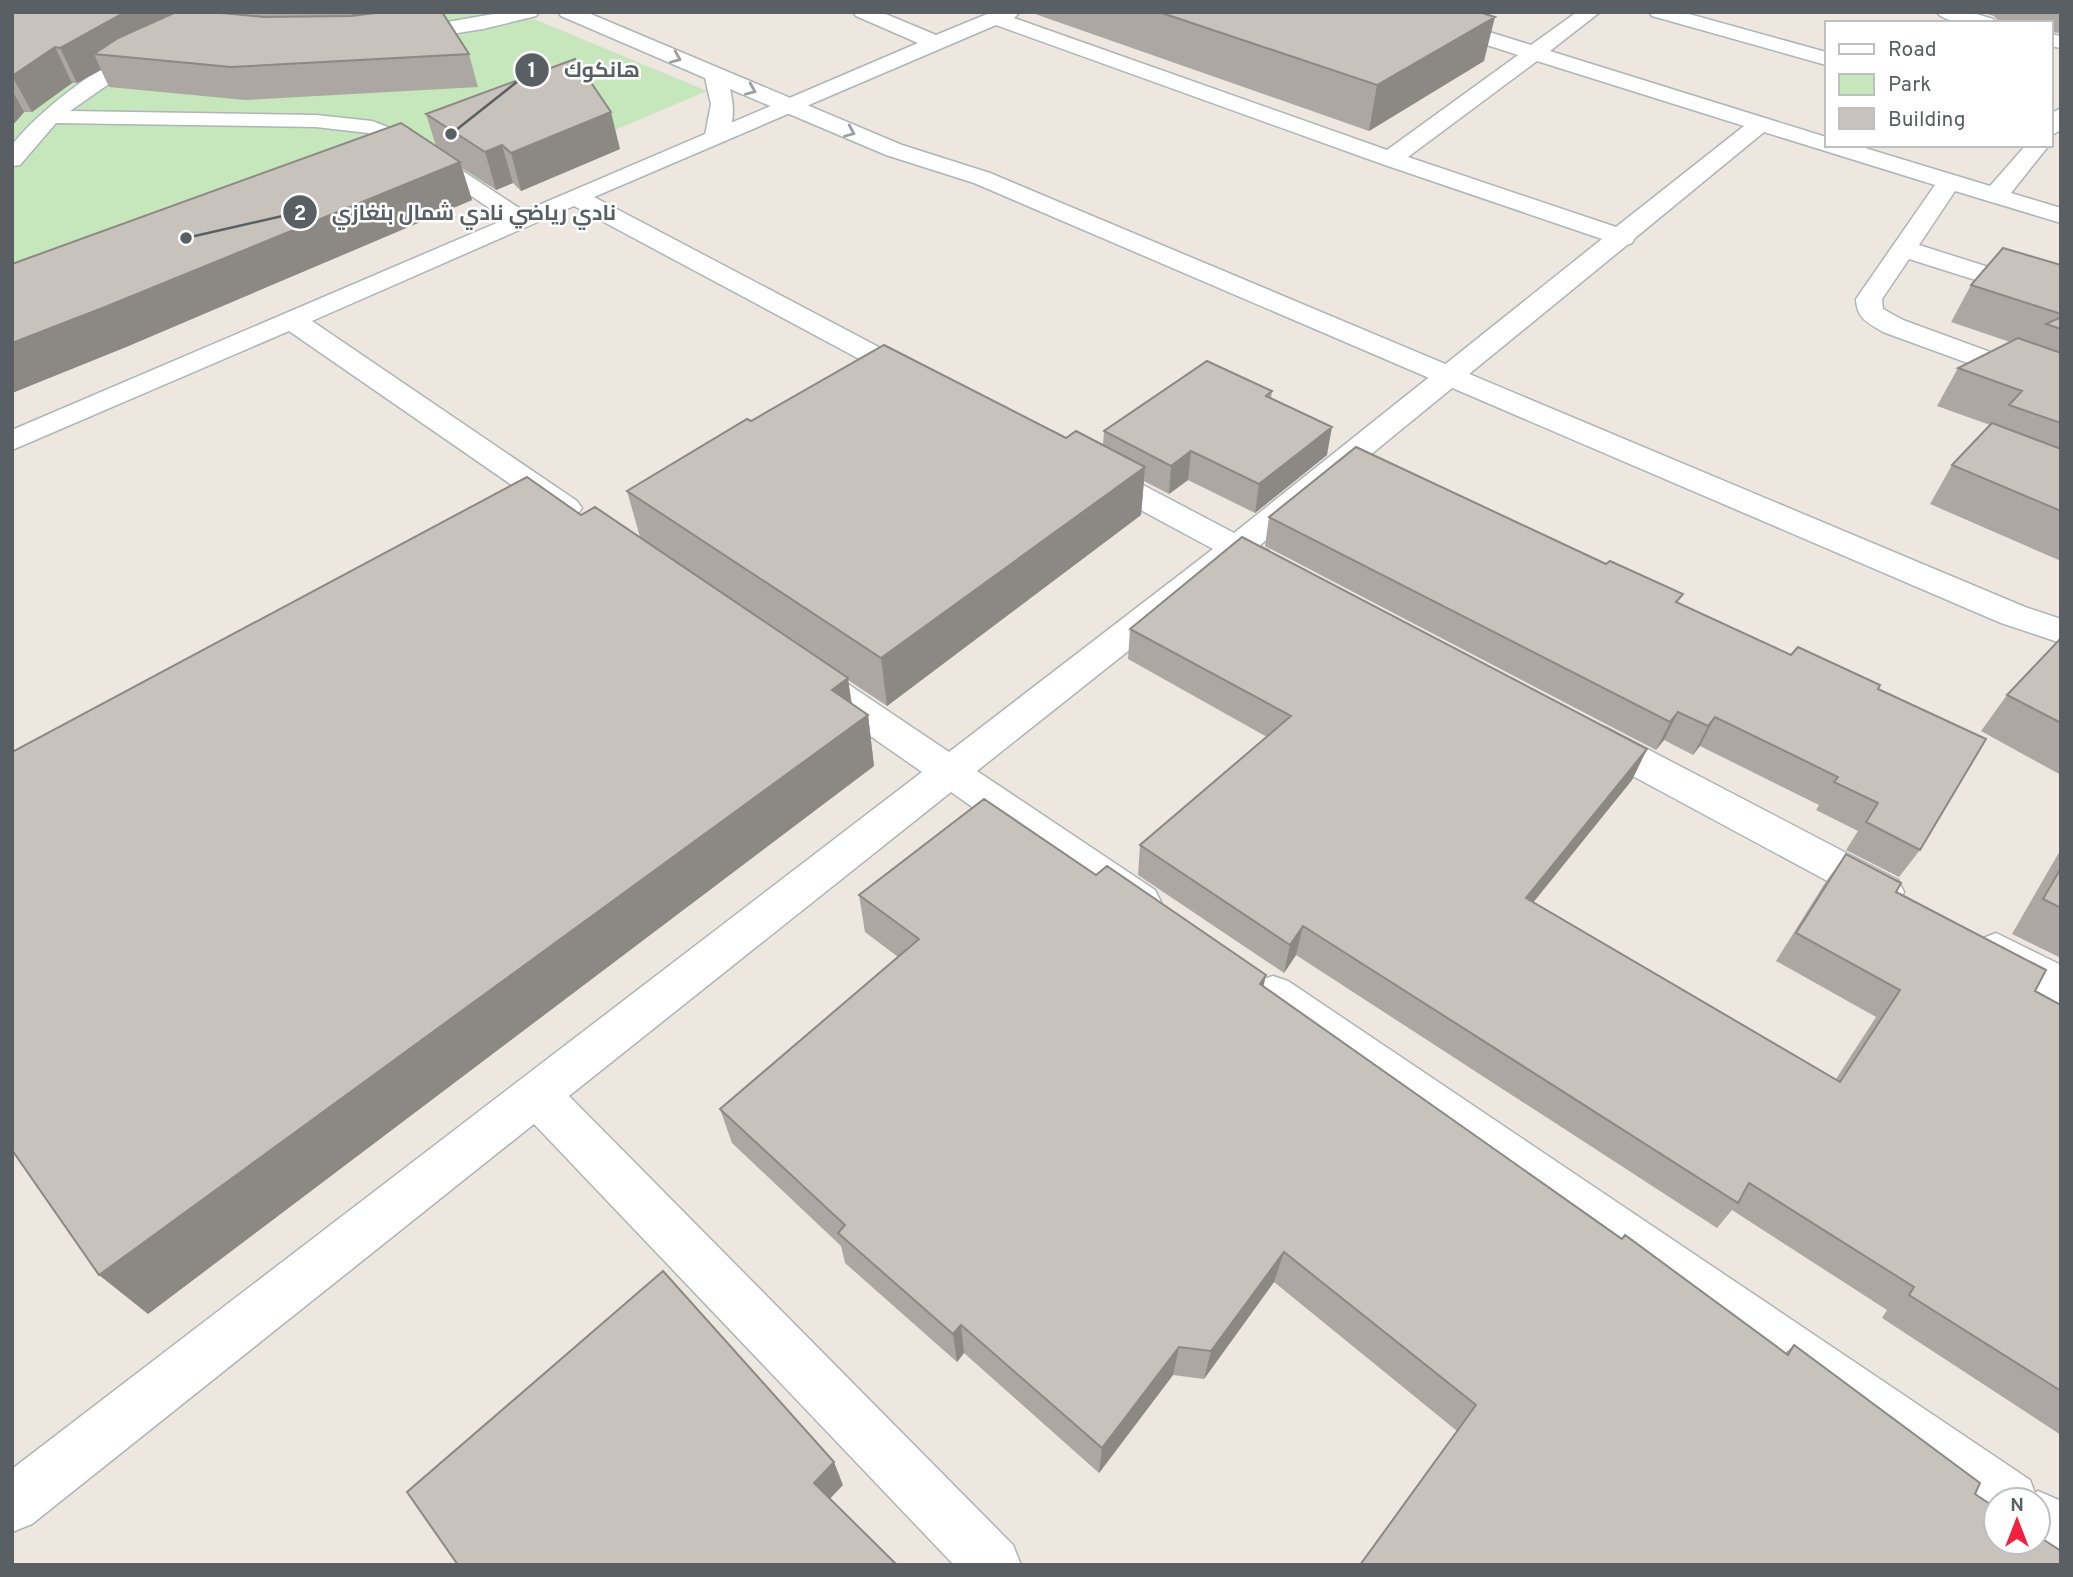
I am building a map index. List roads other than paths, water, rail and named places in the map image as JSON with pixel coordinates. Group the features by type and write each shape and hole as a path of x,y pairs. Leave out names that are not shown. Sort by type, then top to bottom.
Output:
{"street":[{"path":"568,12 894,150 982,178 2013,615 2061,631"},
{"path":"863,12 936,43"},
{"path":"1403,12 1825,144"},
{"path":"1390,159 1590,12"},
{"path":"1659,12 1825,59"},
{"path":"1946,12 1979,21"},
{"path":"12,441 814,93 1002,15 1390,159 1623,237"},
{"path":"714,74 721,88 723,103 717,135"},
{"path":"777,77 915,138 982,178"},
{"path":"12,1504 1236,548 1760,124"},
{"path":"1835,147 2061,216"},
{"path":"1995,196 2037,147"},
{"path":"1949,182 1869,299 1870,313 1893,326 2061,388"},
{"path":"575,197 942,392"},
{"path":"1904,249 2061,299"},
{"path":"292,320 592,526"},
{"path":"1065,457 1286,574"},
{"path":"2013,615 2061,641"},
{"path":"799,668 1168,922"},
{"path":"1569,724 1913,907"},
{"path":"1975,940 2061,986"},
{"path":"1238,970 1990,1486"},
{"path":"536,1094 993,1565"}],"lane":[{"path":"394,37 470,26 530,12"},
{"path":"12,160 51,117 99,80 169,43"},
{"path":"51,117 337,122 372,127 399,138 522,220"},
{"path":"373,147 399,138"}],"place":[{"name":"هانكوك","path":"451,134"},
{"name":"نادي رياضي نادي شمال بنغازي","path":"186,238"}]}
